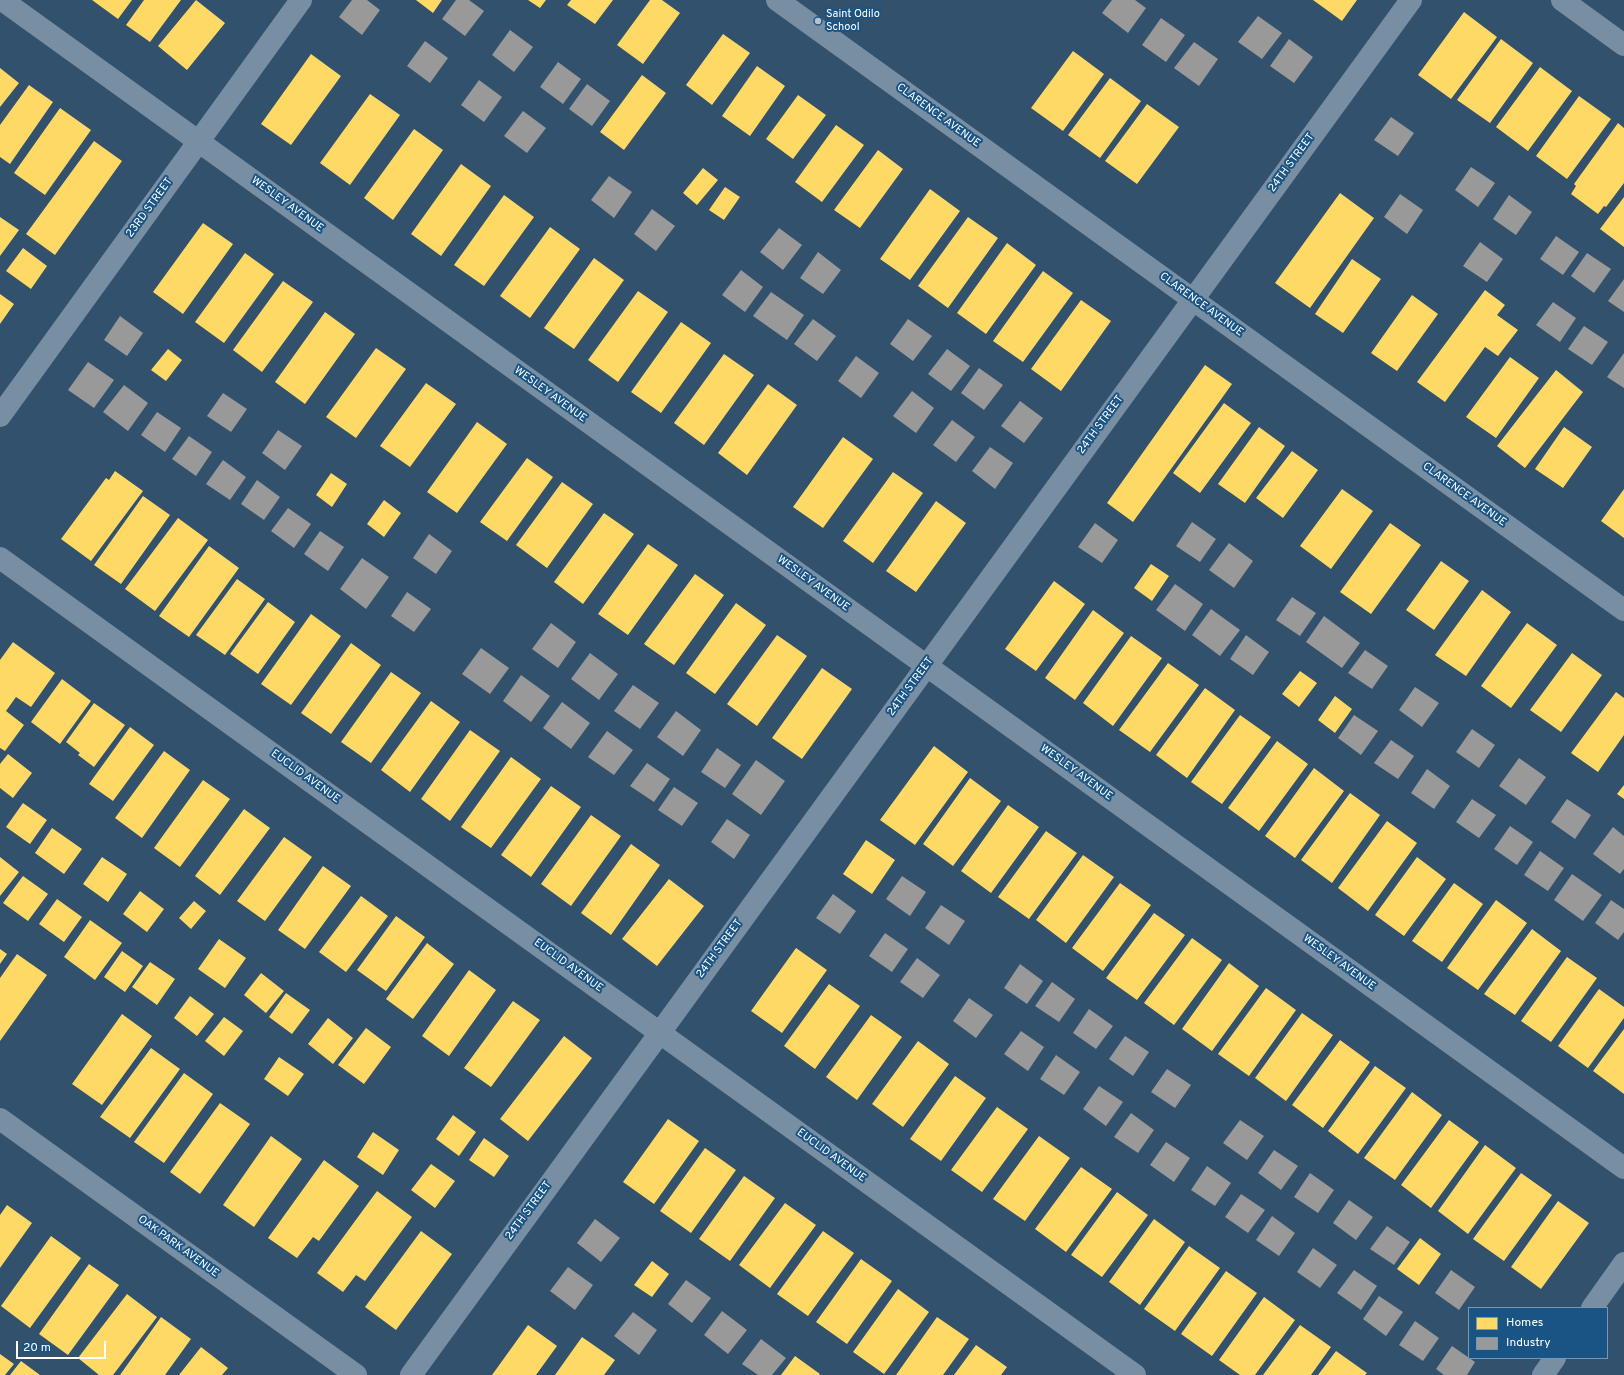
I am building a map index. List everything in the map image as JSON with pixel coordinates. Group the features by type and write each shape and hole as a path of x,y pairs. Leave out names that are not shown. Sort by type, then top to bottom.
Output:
{"street":[{"name":"WESLEY AVENUE","path":"2,0 1624,1168"},
{"name":"23RD STREET","path":"0,416 301,0"},
{"name":"CLARENCE AVENUE","path":"777,0 1624,610"},
{"name":"24TH STREET","path":"411,1375 1411,0"},
{"path":"1562,0 1624,45"},
{"name":"EUCLID AVENUE","path":"0,558 1135,1375"},
{"name":"OAK PARK AVENUE","path":"0,1119 356,1375"},
{"path":"1593,1307 1624,1263"},
{"path":"1543,1375 1554,1359"}],"building: Homes":[{"path":"92,0 132,0 118,19"},
{"path":"144,0 181,0 150,42 126,25"},
{"path":"196,0 225,23 187,70 158,46"},
{"path":"416,0 442,0 433,13"},
{"path":"528,0 546,0 540,8"},
{"path":"571,0 613,0 595,24 567,5"},
{"path":"650,0 662,0 680,13 643,64 617,45"},
{"path":"1313,0 1357,0 1342,21"},
{"path":"1464,12 1497,37 1451,99 1418,75"},
{"path":"723,34 750,53 712,105 686,85"},
{"path":"1501,39 1533,63 1490,123 1457,100"},
{"path":"1073,51 1104,74 1063,131 1031,108"},
{"path":"311,54 341,76 291,145 261,124"},
{"path":"757,66 785,86 750,136 722,116"},
{"path":"1540,67 1572,91 1528,151 1496,127"},
{"path":"0,68 19,83 0,107"},
{"path":"642,75 666,93 624,150 600,132"},
{"path":"1110,78 1141,101 1100,158 1068,135"},
{"path":"29,85 53,102 10,164 0,157 0,125"},
{"path":"370,94 400,115 350,185 320,163"},
{"path":"798,95 826,115 793,159 766,139"},
{"path":"1579,96 1611,119 1567,179 1536,156"},
{"path":"1147,104 1179,127 1137,184 1105,161"},
{"path":"60,108 91,130 45,195 14,173"},
{"path":"1618,123 1624,128 1624,183 1606,207 1604,206 1598,214 1571,194 1576,186 1574,184"},
{"path":"836,125 864,145 822,202 795,182"},
{"path":"414,129 443,150 393,220 364,198"},
{"path":"94,141 122,161 55,255 26,234"},
{"path":"878,150 903,169 860,228 834,210"},
{"path":"461,164 491,186 441,256 411,234"},
{"path":"703,168 718,180 697,205 683,193"},
{"path":"725,187 740,197 724,220 709,210"},
{"path":"930,189 960,211 910,280 880,259"},
{"path":"1340,193 1374,218 1310,308 1275,283"},
{"path":"504,195 534,217 484,286 454,265"},
{"path":"1624,197 1624,247 1600,229"},
{"path":"0,217 19,230 0,256"},
{"path":"968,217 998,238 948,308 918,286"},
{"path":"203,223 233,244 183,314 153,292"},
{"path":"550,227 580,249 530,318 500,296"},
{"path":"1007,243 1036,265 986,334 957,313"},
{"path":"23,248 47,266 31,289 6,271"},
{"path":"245,253 274,274 224,343 195,322"},
{"path":"594,258 624,280 574,349 544,328"},
{"path":"1352,259 1381,279 1343,333 1315,314"},
{"path":"1043,271 1073,293 1023,362 993,341"},
{"path":"283,281 313,302 262,372 233,350"},
{"path":"1485,290 1505,305 1497,315 1518,330 1498,356 1485,347 1445,402 1417,382"},
{"path":"638,291 668,312 618,382 588,360"},
{"path":"0,294 14,304 0,324"},
{"path":"1412,295 1438,314 1397,371 1371,353"},
{"path":"1081,300 1111,321 1061,391 1031,369"},
{"path":"325,312 355,334 305,404 275,382"},
{"path":"681,322 711,343 661,413 631,392"},
{"path":"376,348 406,369 356,438 326,417"},
{"path":"168,349 182,360 166,381 151,370"},
{"path":"724,354 754,375 704,445 674,423"},
{"path":"1510,357 1539,378 1496,438 1466,417"},
{"path":"1205,365 1232,384 1133,522 1107,503"},
{"path":"1556,370 1583,392 1525,468 1497,446"},
{"path":"426,383 456,404 410,467 380,446"},
{"path":"768,384 797,405 747,475 718,453"},
{"path":"1224,403 1251,423 1200,493 1173,473"},
{"path":"477,422 507,444 457,513 427,492"},
{"path":"1259,427 1285,446 1245,503 1218,484"},
{"path":"1564,427 1592,447 1563,488 1535,469"},
{"path":"843,437 873,459 823,528 793,507"},
{"path":"1292,451 1318,470 1283,518 1256,498"},
{"path":"527,458 553,477 507,541 480,522"},
{"path":"115,471 143,491 91,561 61,539 106,478 109,480"},
{"path":"893,472 923,493 873,563 843,541"},
{"path":"331,473 347,484 332,507 316,495"},
{"path":"562,482 593,504 547,568 516,545"},
{"path":"1342,489 1373,511 1331,569 1300,546"},
{"path":"1624,489 1624,538 1601,521"},
{"path":"143,496 170,515 121,584 94,565"},
{"path":"384,500 401,513 384,537 367,524"},
{"path":"936,501 966,523 916,592 886,571"},
{"path":"604,513 634,534 583,604 554,582"},
{"path":"178,518 208,540 155,611 125,589"},
{"path":"1390,523 1421,545 1371,614 1340,592"},
{"path":"648,544 678,565 628,635 598,614"},
{"path":"209,546 239,568 189,637 159,616"},
{"path":"1441,561 1469,581 1434,630 1406,610"},
{"path":"1151,564 1169,576 1152,601 1134,588"},
{"path":"695,574 724,595 674,665 644,644"},
{"path":"237,579 265,599 225,655 196,635"},
{"path":"1054,581 1085,604 1036,671 1005,649"},
{"path":"1482,590 1511,612 1466,676 1435,655"},
{"path":"268,602 295,622 258,674 230,654"},
{"path":"736,603 766,625 715,694 686,673"},
{"path":"1093,610 1124,633 1075,700 1045,678"},
{"path":"311,614 341,636 291,705 261,684"},
{"path":"1527,623 1557,645 1511,708 1481,686"},
{"path":"777,635 807,656 757,726 727,704"},
{"path":"1131,636 1162,658 1113,726 1083,703"},
{"path":"13,642 55,673 31,707 16,697 6,711 24,725 5,751 0,748 0,660"},
{"path":"351,643 381,665 331,734 301,713"},
{"path":"1572,653 1602,675 1561,732 1530,710"},
{"path":"1168,663 1199,685 1150,752 1119,730"},
{"path":"822,668 852,689 802,759 772,738"},
{"path":"1300,671 1317,683 1299,707 1282,694"},
{"path":"391,672 421,693 371,763 341,742"},
{"path":"62,679 91,701 60,744 31,722"},
{"path":"1205,688 1235,710 1187,778 1156,755"},
{"path":"1616,692 1624,698 1624,735 1598,772 1571,753"},
{"path":"1335,696 1352,709 1335,733 1318,720"},
{"path":"431,701 460,722 410,792 381,770"},
{"path":"94,703 125,725 94,767 78,755 80,753 66,742"},
{"path":"1240,715 1271,737 1222,804 1191,782"},
{"path":"130,727 154,745 113,801 89,784"},
{"path":"470,730 500,751 450,821 421,799"},
{"path":"1277,741 1308,764 1259,831 1228,808"},
{"path":"934,746 968,772 915,845 880,820"},
{"path":"164,751 190,770 142,838 115,818"},
{"path":"8,754 32,773 13,798 0,788 0,764"},
{"path":"511,757 541,779 491,848 461,827"},
{"path":"1314,768 1344,791 1295,858 1265,836"},
{"path":"970,778 1001,801 953,866 923,844"},
{"path":"203,780 230,799 180,867 154,848"},
{"path":"1624,785 1624,799 1617,794"},
{"path":"551,786 581,807 531,877 501,855"},
{"path":"1350,793 1380,815 1332,883 1301,860"},
{"path":"23,803 47,820 30,844 6,827"},
{"path":"1008,805 1039,827 991,893 961,871"},
{"path":"244,809 270,828 220,895 195,876"},
{"path":"591,815 621,836 571,906 541,884"},
{"path":"1387,821 1417,843 1368,911 1338,888"},
{"path":"52,828 82,849 64,874 35,853"},
{"path":"1046,831 1077,853 1029,919 998,897"},
{"path":"284,837 312,857 265,921 237,901"},
{"path":"866,840 895,860 872,894 843,874"},
{"path":"631,844 660,865 611,935 581,913"},
{"path":"1083,855 1114,877 1066,943 1036,920"},
{"path":"0,857 19,872 0,896"},
{"path":"102,857 127,874 108,902 83,884"},
{"path":"1417,857 1446,879 1404,936 1375,915"},
{"path":"323,866 351,886 305,949 278,930"},
{"path":"23,876 48,894 28,921 3,903"},
{"path":"669,879 704,906 657,966 622,939"},
{"path":"1120,883 1151,905 1103,971 1072,948"},
{"path":"1454,883 1483,904 1442,962 1412,941"},
{"path":"140,891 164,909 147,932 123,914"},
{"path":"361,896 388,916 346,972 319,952"},
{"path":"57,899 82,917 64,942 39,924"},
{"path":"1496,900 1527,923 1478,990 1447,968"},
{"path":"194,901 206,911 191,929 179,918"},
{"path":"1154,913 1185,935 1137,1000 1106,978"},
{"path":"396,916 425,937 386,991 357,970"},
{"path":"90,920 122,943 95,980 64,957"},
{"path":"1532,929 1561,951 1515,1015 1484,994"},
{"path":"1192,938 1222,960 1174,1025 1144,1003"},
{"path":"219,939 246,958 225,988 198,969"},
{"path":"427,943 454,964 413,1019 386,999"},
{"path":"796,948 827,970 782,1033 751,1011"},
{"path":"0,949 7,954 0,964"},
{"path":"122,951 143,966 125,992 104,977"},
{"path":"17,954 47,975 0,1041 0,978"},
{"path":"1567,957 1597,978 1551,1042 1521,1021"},
{"path":"150,962 175,979 157,1005 132,987"},
{"path":"1229,963 1259,986 1212,1051 1182,1029"},
{"path":"469,970 496,990 449,1056 422,1036"},
{"path":"261,973 284,991 266,1013 244,995"},
{"path":"829,984 860,1006 815,1069 784,1046"},
{"path":"1266,988 1296,1010 1249,1076 1218,1054"},
{"path":"1599,989 1624,1007 1624,1018 1588,1068 1558,1046"},
{"path":"286,993 310,1010 292,1034 269,1017"},
{"path":"190,996 214,1014 197,1036 174,1018"},
{"path":"513,1001 540,1020 491,1087 464,1068"},
{"path":"1302,1013 1333,1035 1286,1101 1255,1078"},
{"path":"122,1014 152,1036 102,1105 72,1084"},
{"path":"871,1015 902,1037 857,1100 826,1077"},
{"path":"224,1017 243,1031 224,1056 205,1041"},
{"path":"328,1018 353,1038 333,1064 308,1044"},
{"path":"366,1028 391,1047 364,1084 338,1065"},
{"path":"1624,1029 1624,1094 1593,1071"},
{"path":"564,1036 592,1058 528,1141 500,1119"},
{"path":"1340,1040 1370,1062 1323,1128 1292,1105"},
{"path":"918,1041 949,1064 903,1127 872,1104"},
{"path":"151,1048 180,1069 130,1138 100,1117"},
{"path":"279,1057 304,1074 288,1096 264,1079"},
{"path":"1375,1066 1406,1088 1358,1154 1328,1131"},
{"path":"184,1073 213,1094 164,1163 134,1142"},
{"path":"955,1076 986,1098 941,1161 910,1139"},
{"path":"1412,1092 1442,1115 1395,1180 1364,1158"},
{"path":"220,1103 250,1124 200,1194 170,1172"},
{"path":"997,1107 1028,1129 982,1192 951,1170"},
{"path":"453,1115 476,1132 459,1156 436,1139"},
{"path":"668,1119 699,1141 654,1204 623,1182"},
{"path":"1449,1120 1479,1142 1431,1208 1401,1185"},
{"path":"373,1132 399,1150 383,1175 357,1157"},
{"path":"271,1136 302,1159 254,1227 223,1205"},
{"path":"1039,1136 1070,1158 1025,1221 993,1199"},
{"path":"484,1138 509,1156 494,1177 469,1160"},
{"path":"1485,1145 1516,1168 1468,1234 1438,1211"},
{"path":"705,1148 736,1170 691,1233 660,1211"},
{"path":"324,1160 359,1186 319,1241 313,1237 297,1258 268,1238"},
{"path":"431,1164 455,1181 435,1208 411,1190"},
{"path":"1081,1167 1112,1189 1066,1252 1035,1229"},
{"path":"1521,1173 1552,1195 1504,1261 1473,1239"},
{"path":"744,1176 775,1198 730,1261 699,1239"},
{"path":"377,1191 412,1217 365,1281 356,1275 343,1292 317,1273"},
{"path":"1117,1192 1148,1215 1102,1277 1071,1255"},
{"path":"1558,1201 1589,1223 1541,1289 1511,1267"},
{"path":"785,1203 816,1225 770,1288 739,1265"},
{"path":"7,1205 32,1223 0,1268 0,1215"},
{"path":"1154,1219 1185,1242 1140,1305 1109,1282"},
{"path":"421,1231 452,1254 396,1330 365,1307"},
{"path":"823,1231 854,1253 808,1316 777,1294"},
{"path":"51,1236 81,1258 30,1328 1,1306"},
{"path":"1420,1238 1441,1254 1419,1285 1397,1269"},
{"path":"1189,1246 1220,1268 1175,1331 1144,1309"},
{"path":"861,1259 892,1281 847,1344 816,1322"},
{"path":"652,1261 669,1274 652,1297 634,1285"},
{"path":"89,1264 119,1285 68,1355 39,1334"},
{"path":"1226,1271 1257,1293 1212,1356 1181,1334"},
{"path":"898,1289 929,1312 884,1374 853,1352"},
{"path":"127,1294 157,1317 113,1375 99,1375 78,1358"},
{"path":"1264,1297 1295,1320 1255,1375 1240,1375 1219,1360"},
{"path":"161,1317 191,1339 165,1375 120,1375"},
{"path":"937,1317 969,1339 943,1375 896,1375"},
{"path":"528,1325 557,1346 536,1375 492,1375"},
{"path":"1300,1325 1331,1347 1311,1375 1263,1375"},
{"path":"582,1337 615,1360 604,1375 555,1375"},
{"path":"976,1345 1007,1367 1001,1375 954,1375"},
{"path":"201,1347 228,1368 222,1375 179,1375"},
{"path":"1336,1351 1367,1373 1365,1375 1318,1375"},
{"path":"0,1354 14,1364 5,1375 0,1375"},
{"path":"795,1356 820,1374 781,1375"},
{"path":"21,1361 40,1375 10,1375"}],"building: Industry":[{"path":"352,0 367,0 380,10 362,35 339,17"},
{"path":"456,0 469,0 484,11 465,36 442,19"},
{"path":"1112,0 1135,0 1146,8 1128,33 1102,13"},
{"path":"1258,16 1282,33 1262,59 1238,42"},
{"path":"1161,18 1185,35 1166,62 1142,45"},
{"path":"510,30 533,47 514,72 492,55"},
{"path":"1289,39 1313,57 1294,83 1270,66"},
{"path":"425,41 448,58 430,83 407,66"},
{"path":"1194,42 1218,59 1199,86 1174,68"},
{"path":"558,62 581,79 563,104 540,87"},
{"path":"479,80 502,97 484,122 461,105"},
{"path":"587,84 610,101 592,126 569,109"},
{"path":"523,111 546,128 527,153 504,136"},
{"path":"1391,117 1414,133 1398,156 1374,140"},
{"path":"1471,167 1495,183 1478,207 1455,190"},
{"path":"609,176 632,192 614,218 591,200"},
{"path":"1400,194 1423,210 1407,234 1384,217"},
{"path":"1509,195 1532,212 1516,235 1493,219"},
{"path":"652,209 675,226 656,251 634,234"},
{"path":"779,228 802,245 783,270 760,252"},
{"path":"1556,236 1579,252 1563,275 1540,259"},
{"path":"1480,242 1503,259 1487,282 1463,266"},
{"path":"818,252 841,270 823,294 800,278"},
{"path":"1587,253 1611,269 1594,293 1571,276"},
{"path":"741,270 763,287 745,312 722,295"},
{"path":"1624,279 1624,312 1608,301"},
{"path":"771,292 804,315 787,340 753,316"},
{"path":"1553,302 1576,318 1560,342 1536,325"},
{"path":"120,316 143,333 127,356 104,340"},
{"path":"813,319 836,336 817,361 794,344"},
{"path":"908,319 932,336 913,361 890,344"},
{"path":"1584,326 1608,342 1592,365 1568,349"},
{"path":"947,349 970,366 951,391 928,374"},
{"path":"1624,353 1624,388 1607,377"},
{"path":"856,356 879,373 861,398 838,381"},
{"path":"88,362 114,380 94,408 68,390"},
{"path":"979,368 1003,385 984,410 961,393"},
{"path":"124,385 148,403 128,431 103,412"},
{"path":"912,391 934,408 916,433 893,416"},
{"path":"223,393 247,409 231,432 207,416"},
{"path":"1020,401 1043,418 1024,443 1001,426"},
{"path":"157,412 181,428 165,452 141,435"},
{"path":"952,420 975,437 956,462 933,445"},
{"path":"278,430 302,446 285,470 262,453"},
{"path":"189,436 212,452 196,476 172,459"},
{"path":"990,447 1013,463 995,489 972,471"},
{"path":"223,460 246,477 230,500 206,484"},
{"path":"257,480 280,497 264,520 241,504"},
{"path":"288,508 311,524 294,548 271,531"},
{"path":"1192,522 1216,539 1200,562 1176,546"},
{"path":"1095,523 1118,540 1102,563 1078,547"},
{"path":"320,531 344,547 328,571 304,554"},
{"path":"429,534 452,551 436,574 413,558"},
{"path":"1229,543 1253,561 1234,588 1209,570"},
{"path":"362,558 389,577 366,609 340,589"},
{"path":"1175,584 1203,604 1185,631 1156,610"},
{"path":"407,592 431,609 414,632 391,616"},
{"path":"1292,597 1316,613 1300,636 1276,620"},
{"path":"1211,609 1240,630 1220,656 1192,635"},
{"path":"1324,616 1360,643 1342,668 1306,642"},
{"path":"551,623 576,642 558,668 532,649"},
{"path":"1246,635 1269,652 1253,675 1230,659"},
{"path":"481,648 509,668 490,694 462,674"},
{"path":"1365,650 1388,666 1372,689 1348,673"},
{"path":"590,653 618,674 599,700 571,679"},
{"path":"521,675 550,696 531,722 503,701"},
{"path":"633,685 659,703 640,729 614,711"},
{"path":"1415,687 1439,703 1422,727 1399,710"},
{"path":"562,702 590,723 571,749 543,728"},
{"path":"676,711 701,730 683,756 657,737"},
{"path":"1354,715 1378,731 1361,755 1338,738"},
{"path":"1472,729 1495,745 1479,768 1456,752"},
{"path":"607,731 633,750 614,775 588,757"},
{"path":"1391,740 1414,756 1398,779 1374,763"},
{"path":"717,748 741,765 725,788 701,772"},
{"path":"1519,758 1546,777 1526,805 1499,786"},
{"path":"756,760 785,781 761,815 732,794"},
{"path":"647,763 670,779 654,802 630,786"},
{"path":"1427,769 1450,786 1434,809 1411,793"},
{"path":"674,787 698,803 682,826 658,810"},
{"path":"1472,799 1496,815 1479,838 1456,822"},
{"path":"1567,799 1591,815 1575,839 1551,822"},
{"path":"727,819 750,835 734,859 711,842"},
{"path":"1510,826 1533,842 1517,865 1494,849"},
{"path":"1613,827 1624,836 1624,869 1620,874 1593,854"},
{"path":"1540,851 1564,868 1548,891 1524,875"},
{"path":"1572,874 1602,895 1583,921 1554,900"},
{"path":"902,876 926,892 910,916 886,899"},
{"path":"833,894 856,911 840,934 816,918"},
{"path":"1611,900 1624,909 1624,932 1618,940 1595,923"},
{"path":"941,905 965,921 949,945 925,928"},
{"path":"885,933 908,949 892,972 869,956"},
{"path":"917,958 940,975 923,998 900,982"},
{"path":"1020,964 1043,981 1027,1004 1004,988"},
{"path":"1052,982 1075,999 1059,1022 1035,1006"},
{"path":"969,998 993,1015 976,1038 953,1021"},
{"path":"1089,1009 1113,1026 1096,1049 1073,1033"},
{"path":"1021,1031 1044,1047 1028,1071 1004,1054"},
{"path":"1125,1036 1149,1052 1133,1076 1109,1059"},
{"path":"1056,1055 1080,1072 1064,1095 1040,1079"},
{"path":"1167,1069 1191,1085 1175,1108 1151,1092"},
{"path":"1099,1086 1123,1102 1106,1126 1083,1109"},
{"path":"1131,1113 1154,1130 1138,1153 1114,1137"},
{"path":"1240,1120 1264,1136 1247,1160 1223,1143"},
{"path":"1166,1142 1190,1158 1174,1182 1150,1165"},
{"path":"1274,1150 1298,1166 1281,1190 1258,1173"},
{"path":"1207,1166 1231,1183 1215,1206 1191,1190"},
{"path":"1310,1173 1334,1190 1318,1213 1294,1197"},
{"path":"1241,1194 1265,1210 1248,1233 1225,1217"},
{"path":"1349,1200 1373,1217 1356,1240 1333,1223"},
{"path":"1272,1216 1295,1233 1279,1256 1256,1240"},
{"path":"595,1219 620,1238 601,1262 577,1243"},
{"path":"1387,1226 1410,1242 1394,1265 1370,1249"},
{"path":"1313,1248 1337,1265 1320,1288 1297,1272"},
{"path":"568,1267 593,1285 575,1310 550,1291"},
{"path":"1354,1270 1377,1286 1361,1310 1337,1293"},
{"path":"1451,1270 1475,1287 1459,1310 1435,1293"},
{"path":"686,1280 711,1298 692,1323 668,1304"},
{"path":"1379,1296 1403,1312 1386,1336 1363,1319"},
{"path":"722,1311 747,1330 728,1354 704,1335"},
{"path":"633,1312 657,1330 639,1355 614,1336"},
{"path":"1415,1321 1439,1338 1423,1361 1399,1345"},
{"path":"761,1339 786,1358 772,1375 758,1375 742,1364"},
{"path":"1452,1346 1468,1357 1468,1359 1475,1362 1467,1375 1444,1375 1436,1369"}],"place":[{"name":"Saint Odilo School","path":"818,21"}]}
